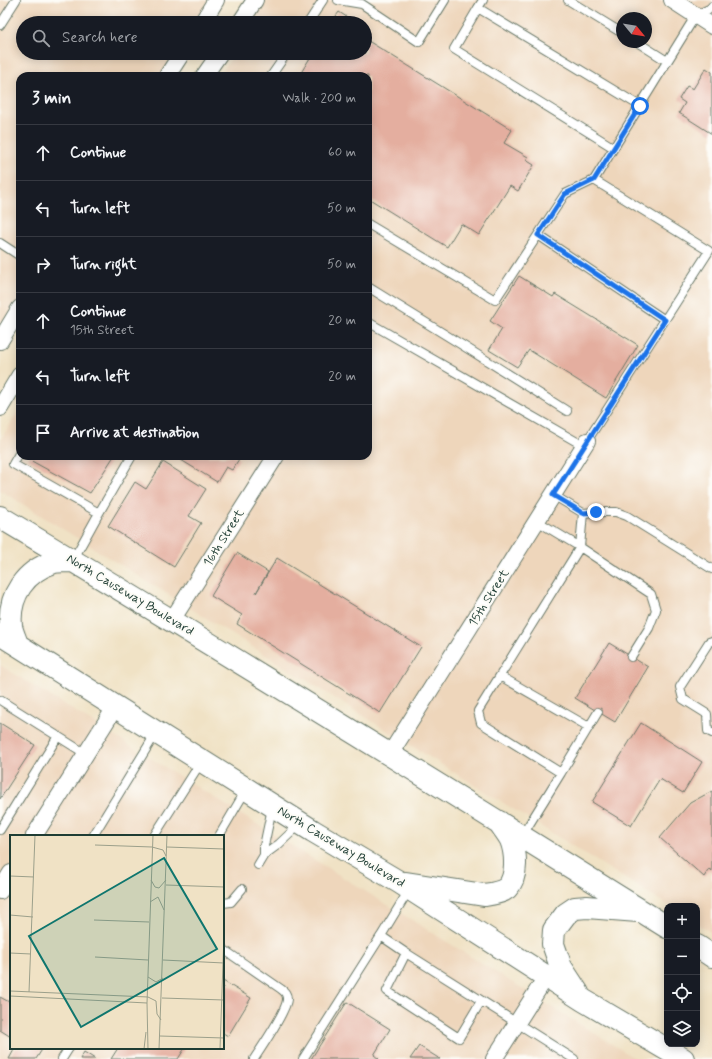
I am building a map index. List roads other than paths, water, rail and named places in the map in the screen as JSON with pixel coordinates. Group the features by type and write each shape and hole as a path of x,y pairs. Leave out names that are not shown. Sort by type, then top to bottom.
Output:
{"highway":[{"name":"North Causeway Boulevard","path":"0,517 172,620 664,925"},
{"path":"8,639 11,628 11,610 16,594 26,579 39,568 56,562 73,561"},
{"name":"North Causeway Boulevard","path":"8,639 404,886 583,1000 684,1059"},
{"path":"404,886 484,895 495,894 507,888 514,877 515,860 511,841 499,822"},
{"path":"583,1000 561,966 553,944 554,930 566,914 575,908 587,907 642,911"},
{"path":"700,948 712,956"}],"street":[{"path":"206,16 216,0"},
{"path":"245,16 255,0"},
{"path":"672,0 712,26"},
{"path":"170,72 178,60"},
{"path":"207,72 215,60"},
{"path":"0,341 16,315"},
{"path":"0,408 16,384"},
{"name":"15th Street","path":"390,754 586,444"},
{"name":"16th Street","path":"172,620 273,460"},
{"path":"35,835 116,706"},
{"path":"0,891 10,875"},
{"path":"494,1059 546,977"}],"lane":[{"path":"0,25 16,0"},
{"path":"313,16 323,0"},
{"path":"338,0 362,4 419,42 445,0"},
{"path":"483,0 454,49 614,148"},
{"path":"568,0 616,29"},
{"path":"372,226 495,300 565,194 594,180 696,15 711,8 712,6"},
{"path":"478,8 640,106"},
{"path":"647,48 668,61"},
{"path":"274,72 282,60"},
{"path":"372,324 586,444 709,251 594,180"},
{"path":"538,235 665,320"},
{"path":"0,243 16,253"},
{"path":"372,290 567,411"},
{"path":"16,459 13,464 99,513"},
{"path":"73,561 130,460"},
{"path":"553,495 583,513 616,512 627,516 712,569"},
{"path":"562,772 481,723 478,711 580,547 583,513"},
{"path":"537,521 652,594 656,610 649,628 631,657"},
{"path":"712,641 708,642 680,687 683,699 707,714 708,731 712,733"},
{"path":"500,676 589,727"},
{"path":"0,700 86,754"},
{"path":"522,836 598,712"},
{"path":"94,835 156,732"},
{"path":"0,830 58,736"},
{"path":"155,835 202,760"},
{"path":"220,835 247,789"},
{"path":"264,855 264,846 273,805"},
{"path":"258,865 264,855 279,844 301,823"},
{"path":"303,1059 381,936 404,886"},
{"path":"224,903 231,902 242,889"},
{"path":"381,936 574,1059"},
{"path":"224,951 286,992 287,998 285,1008 254,1059"},
{"path":"406,953 387,991 459,1038 481,1000"},
{"path":"62,1059 68,1049"}]}
